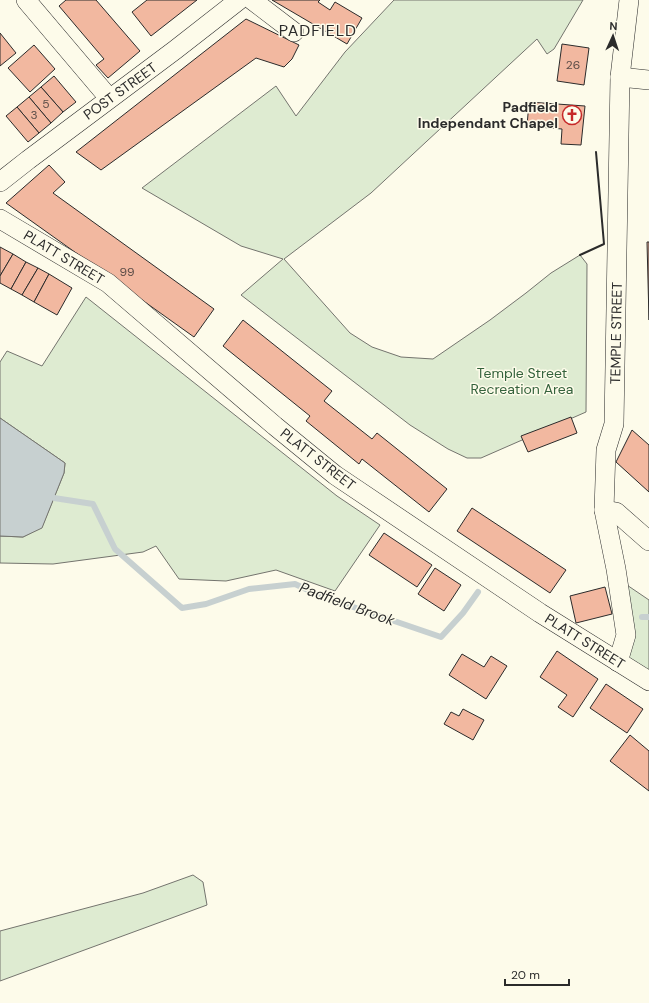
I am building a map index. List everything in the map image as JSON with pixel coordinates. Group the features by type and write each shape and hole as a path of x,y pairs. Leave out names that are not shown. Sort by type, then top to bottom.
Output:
{"street":[{"path":"26,0 109,98"},
{"name":"POST STREET","path":"0,182 239,0"},
{"path":"252,0 294,32"},
{"name":"TEMPLE STREET","path":"618,662 626,635 616,569 604,510 606,450 614,424 620,77 629,0"},
{"path":"620,77 649,80"},
{"name":"PLATT STREET","path":"0,219 108,283 275,426 335,475 540,613 649,681"},
{"path":"604,510 616,512 649,541"}],"green space":[{"name":"Temple Street Recreation Area","path":"394,0 583,0 554,49 547,54 537,39 371,193 284,259 350,333 372,347 401,357 433,359 490,320 551,273 580,255 587,264 586,412 481,458 467,458 448,449 410,425 241,295 283,259 241,246 142,188 276,86 296,116 345,52"},
{"path":"86,297 337,496 380,525 335,591 276,570 226,581 179,579 156,546 143,552 53,564 0,563 0,536 23,537 42,527 64,473 65,463 0,418 0,362 7,351 42,366"},
{"path":"621,581 649,600 649,674 626,660"},
{"path":"193,875 203,882 207,905 0,981 0,931 143,893"}],"shaded area":[{"path":"0,418 65,463 64,473 42,528 23,537 0,536"}],"building":[{"path":"66,0 96,0 140,51 108,78 96,65 104,59 59,6"},
{"path":"147,0 197,0 151,36 132,12"},
{"path":"272,0 320,0 318,2 330,10 335,2 362,18 347,44"},
{"path":"246,19 299,45 292,59 284,67 256,58 101,170 76,152"},
{"path":"0,33 16,53 0,66"},
{"path":"562,44 589,48 584,85 557,81"},
{"path":"34,45 55,69 30,92 8,68"},
{"path":"54,76 76,102 63,112 41,87"},
{"path":"41,87 63,112 51,123 29,97"},
{"path":"29,97 51,123 39,133 17,107"},
{"path":"529,102 585,106 581,145 561,144 562,129 527,126"},
{"path":"17,107 39,133 28,142 6,116"},
{"path":"49,165 65,182 53,193 214,309 194,337 6,203"},
{"path":"647,242 649,242 649,320"},
{"path":"0,247 13,254 0,276"},
{"path":"13,254 26,262 11,289 0,283 0,276"},
{"path":"26,262 38,268 22,295 11,289"},
{"path":"38,268 49,274 34,302 22,295"},
{"path":"49,274 72,288 57,315 34,302"},
{"path":"243,320 332,391 324,401 372,439 377,433 447,489 429,512 362,459 359,464 306,421 310,416 223,346"},
{"path":"571,417 577,433 528,452 521,436"},
{"path":"632,430 649,445 649,492 616,462"},
{"path":"472,508 566,570 550,593 457,531"},
{"path":"384,533 432,565 417,587 369,555"},
{"path":"435,568 461,585 444,611 418,594"},
{"path":"605,587 612,614 576,623 570,596"},
{"path":"557,651 598,679 573,717 558,707 567,695 540,677"},
{"path":"462,654 484,667 491,656 507,666 486,699 449,675"},
{"path":"606,684 643,709 627,733 590,708"},
{"path":"463,709 484,720 473,740 444,724 451,712 459,716"},
{"path":"630,735 649,751 649,791 610,761"}],"waterway":[{"name":"Padfield Brook","path":"54,498 93,504 115,549 182,608 206,604 249,589 295,584 321,596 441,637 463,613 478,592"},
{"name":"Padfield Brook","path":"642,617 649,617"}],"wall":[{"path":"580,255 604,244 596,152"}],"place":[{"name":"Padfield Independant Chapel","path":"572,115"}],"district":[{"name":"PADFIELD","path":"318,30"}]}
